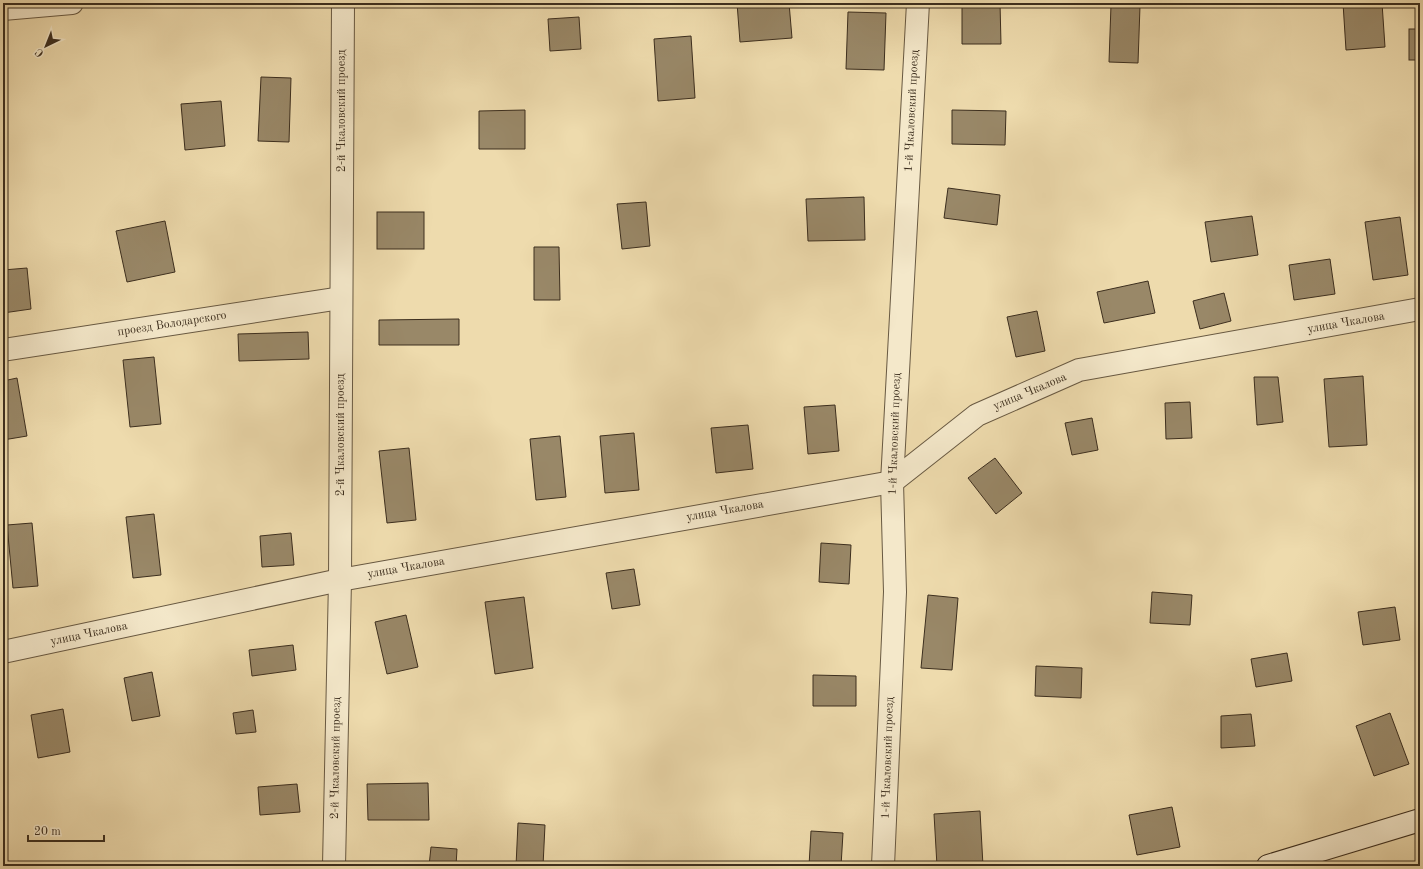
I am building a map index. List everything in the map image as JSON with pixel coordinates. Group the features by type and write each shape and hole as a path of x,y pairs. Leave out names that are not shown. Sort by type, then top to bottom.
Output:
{"street":[{"path":"3,9 72,3"},
{"name":"2-й Чкаловский проезд","path":"334,866 340,580 343,3"},
{"name":"1-й Чкаловский проезд","path":"883,866 895,592 892,482 918,3"},
{"name":"проезд Володарского","path":"3,350 341,298"},
{"name":"улица Чкалова","path":"3,652 340,580 892,482 977,415 1079,370 1420,309"},
{"path":"1279,865 1420,820"}],"building":[{"path":"737,3 789,3 792,38 740,42"},
{"path":"962,3 1000,3 1001,44 962,44"},
{"path":"1210,3 1241,3 1241,5"},
{"path":"1343,3 1382,3 1385,47 1346,50"},
{"path":"1111,5 1140,6 1138,63 1109,62"},
{"path":"848,12 886,13 884,70 846,69"},
{"path":"579,17 581,49 550,51 548,19"},
{"path":"1409,29 1420,29 1420,60 1409,60"},
{"path":"691,36 695,98 658,101 654,39"},
{"path":"261,77 291,78 289,142 258,141"},
{"path":"221,101 225,146 185,150 181,104"},
{"path":"525,110 525,149 479,149 479,111"},
{"path":"952,110 1006,111 1005,145 952,144"},
{"path":"948,188 1000,195 997,225 944,218"},
{"path":"864,197 865,240 808,241 806,199"},
{"path":"646,202 650,246 622,249 617,204"},
{"path":"377,212 424,212 424,249 377,249"},
{"path":"1252,216 1258,255 1211,262 1205,222"},
{"path":"1400,217 1408,275 1373,280 1365,222"},
{"path":"165,221 175,272 127,282 116,231"},
{"path":"534,247 559,247 560,300 534,300"},
{"path":"1330,259 1335,294 1294,300 1289,265"},
{"path":"27,268 31,309 3,313 3,270"},
{"path":"1148,281 1155,313 1104,323 1097,292"},
{"path":"1224,293 1231,321 1200,329 1193,301"},
{"path":"1037,311 1045,351 1016,357 1007,317"},
{"path":"459,319 459,345 379,345 379,320"},
{"path":"308,332 309,359 239,361 238,334"},
{"path":"154,357 161,424 130,427 123,360"},
{"path":"1363,376 1367,445 1329,447 1324,379"},
{"path":"1254,377 1278,377 1283,422 1257,425"},
{"path":"17,378 27,436 3,440 3,381"},
{"path":"1190,402 1192,438 1166,439 1165,403"},
{"path":"835,405 839,451 808,454 804,407"},
{"path":"1092,418 1098,450 1072,455 1065,423"},
{"path":"748,425 753,469 716,473 711,428"},
{"path":"634,433 639,490 605,493 600,436"},
{"path":"560,436 566,497 536,500 530,439"},
{"path":"409,448 416,520 387,523 379,451"},
{"path":"995,458 1022,493 996,514 968,478"},
{"path":"154,514 161,575 133,578 126,517"},
{"path":"32,523 38,586 13,588 7,525"},
{"path":"291,533 294,565 262,567 260,536"},
{"path":"821,543 851,545 849,584 819,582"},
{"path":"634,569 640,605 612,609 606,573"},
{"path":"1152,592 1192,595 1190,625 1150,623"},
{"path":"928,595 958,598 952,670 921,668"},
{"path":"524,597 533,668 495,674 485,602"},
{"path":"1395,607 1400,640 1363,645 1358,612"},
{"path":"406,615 418,667 387,674 375,622"},
{"path":"293,645 296,670 252,676 249,650"},
{"path":"1287,653 1292,681 1256,687 1251,659"},
{"path":"1036,666 1082,668 1081,698 1035,696"},
{"path":"152,672 160,716 132,721 124,678"},
{"path":"813,675 856,676 856,706 813,706"},
{"path":"63,709 70,752 38,758 31,715"},
{"path":"253,710 256,732 236,734 233,713"},
{"path":"1390,713 1409,764 1374,776 1356,726"},
{"path":"1251,714 1255,746 1221,748 1221,716"},
{"path":"428,783 429,820 368,820 367,784"},
{"path":"297,784 300,812 260,815 258,787"},
{"path":"1172,807 1180,847 1137,855 1129,815"},
{"path":"980,811 983,866 937,866 934,814"},
{"path":"518,823 545,825 543,866 516,866"},
{"path":"811,831 843,833 841,866 809,866"},
{"path":"431,847 457,849 456,866 429,866"}]}
